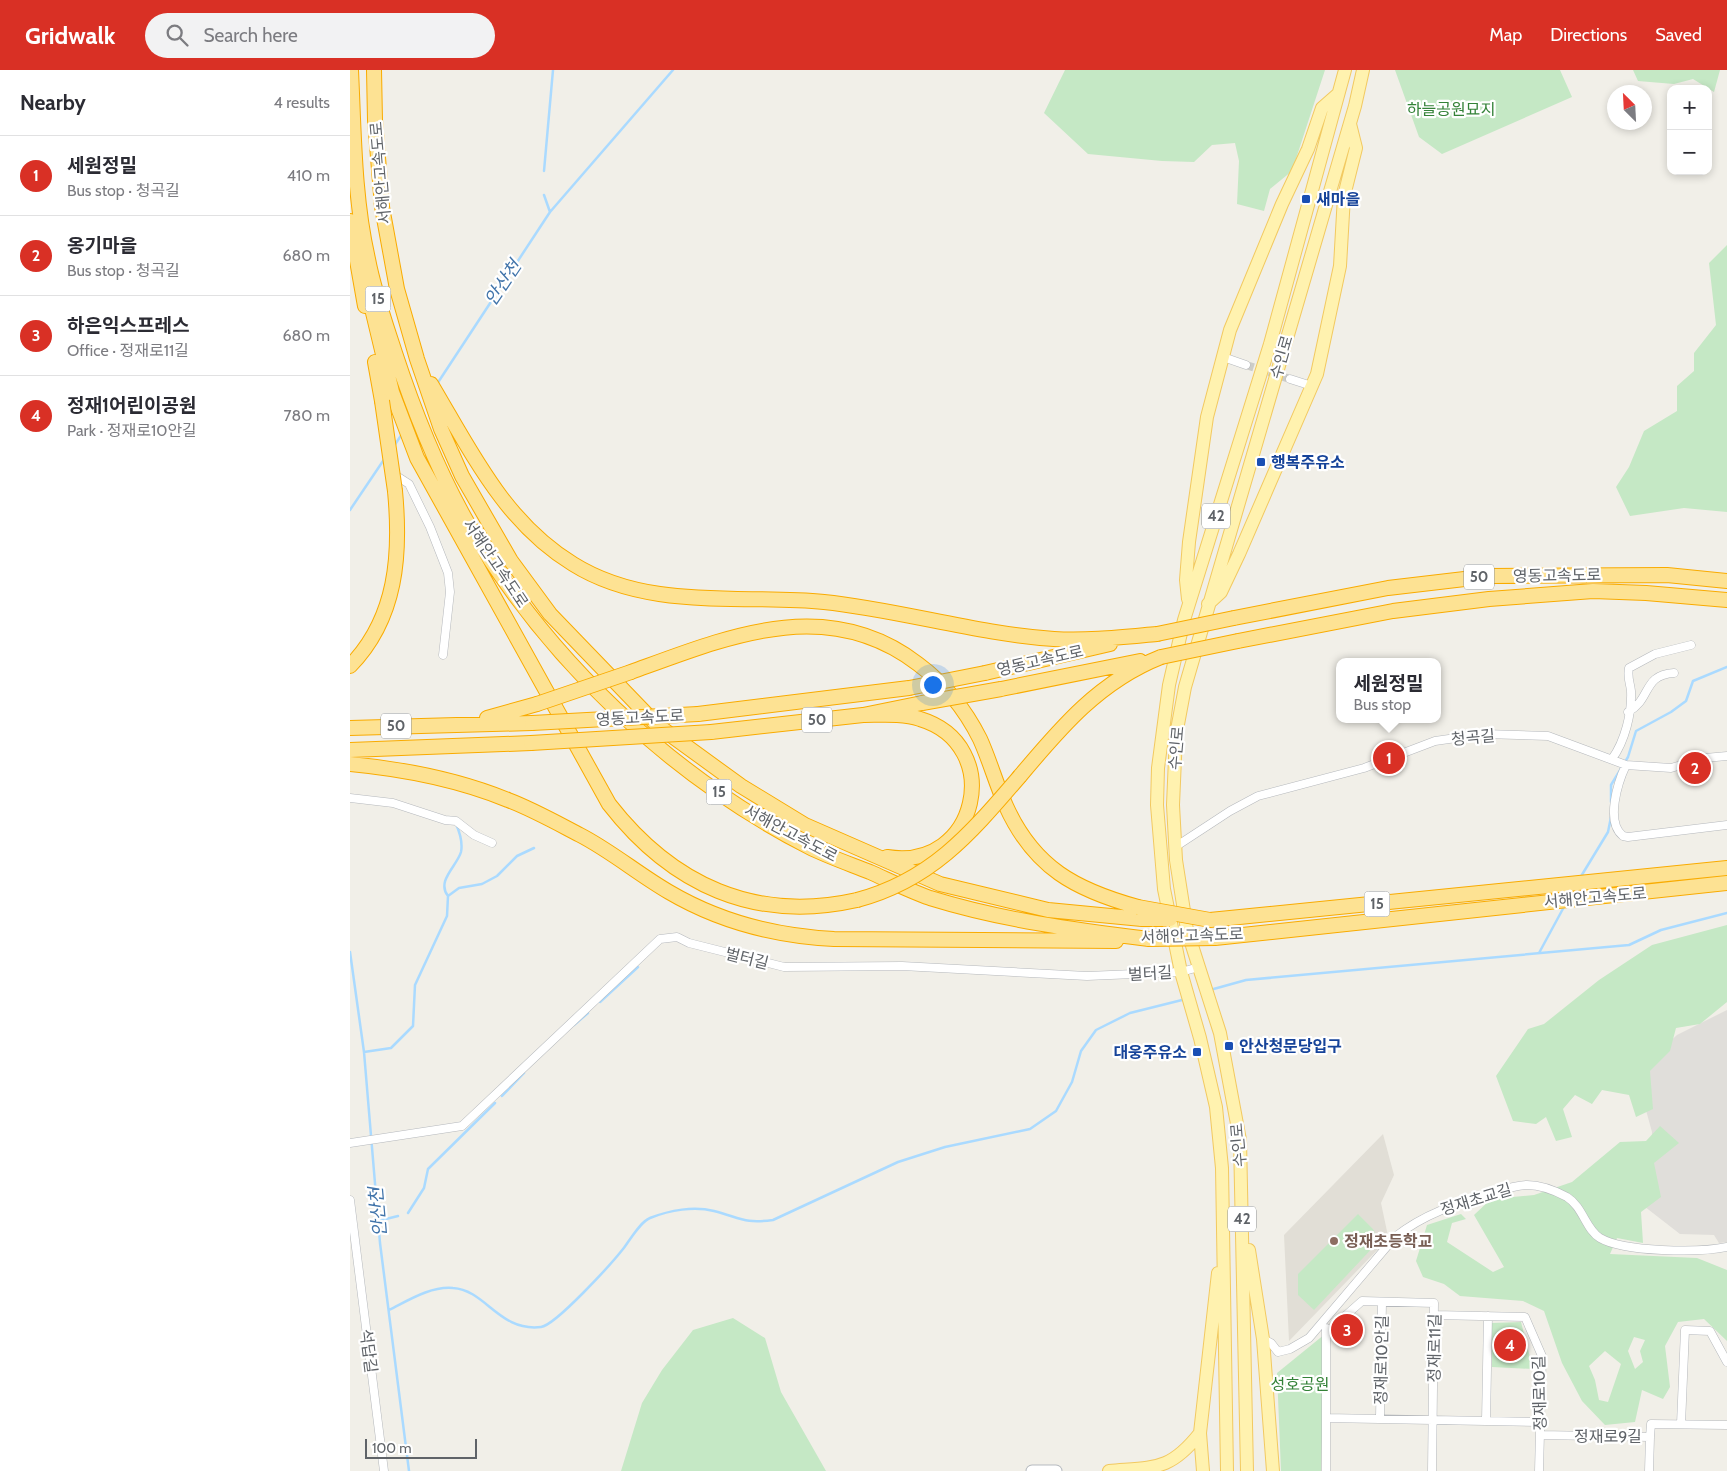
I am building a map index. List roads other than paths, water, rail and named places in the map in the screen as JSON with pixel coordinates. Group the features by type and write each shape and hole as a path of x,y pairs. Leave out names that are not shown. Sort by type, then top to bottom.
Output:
{"highway":[{"name":"서해안고속도로","path":"351,70 359,201 355,221 402,374 429,444 466,520 504,579 536,623 644,736 728,799 810,847 929,897 1047,925 1149,939 1214,938 1727,883"},
{"name":"서해안고속도로","path":"374,70 375,120 382,207 397,289 417,360 441,429 462,476 511,560 550,614 657,726 741,786 805,825 940,884 993,898 1048,910 1140,913 1210,920 1727,868"},
{"path":"350,143 352,101"},
{"path":"350,666 368,645 380,625 394,583 398,541 387,397 355,221"},
{"path":"417,360 486,479 525,527 572,564 599,578 629,588 692,597 825,602 1038,637 1092,639 1157,634"},
{"path":"387,397 417,458 609,804 632,832 659,855 689,876 732,897 759,904 795,908 827,906 857,900 896,886 932,866 969,833 1060,728 1093,697 1131,670 1161,656"},
{"name":"영동고속도로","path":"350,728 532,723 698,714 909,688 985,673 1157,634 1388,588 1490,576 1667,575 1727,581"},
{"name":"영동고속도로","path":"350,750 531,744 711,732 863,715 1393,611 1489,599 1593,591 1646,593 1727,600"},
{"path":"442,724 496,716 537,704 721,641 781,626 848,630 886,643 905,654 934,677 962,707 980,740 1012,818 1026,842 1036,853 1065,878 1081,888 1140,913"},
{"path":"863,715 911,717 928,722 944,730 955,741 965,757 973,783 970,810 959,829 946,843 929,854 912,858 875,855"},
{"path":"350,764 435,778 508,800 581,836 668,892 736,923 773,932 834,939 1098,942 1149,939"}],"main road":[{"name":"수인로","path":"1228,1471 1222,1168 1216,1107 1182,977 1164,889 1156,805 1158,768 1170,686 1189,606 1270,344 1346,70"},
{"name":"수인로","path":"1247,1471 1240,1140 1220,1034 1187,930 1175,847 1173,806 1176,735 1184,687 1350,124 1363,70"},
{"path":"1189,606 1186,580 1190,532 1207,418 1230,330 1282,204 1308,149 1322,108 1338,94"},
{"path":"1208,604 1221,592 1317,374 1340,266 1344,196 1356,148 1350,124"},
{"path":"1242,1204 1263,1339 1273,1471"},
{"path":"1203,1471 1200,1433 1214,1302 1224,1233"},
{"path":"1109,1471 1170,1463 1187,1450 1200,1433"}],"street":[{"path":"1223,357 1246,365"},
{"path":"1290,379 1312,386"},
{"path":"390,472 408,484 430,527 448,573 450,592 443,655"},
{"path":"1612,758 1622,741 1628,712 1631,693 1628,678 1630,668 1655,654 1691,645"},
{"path":"1628,712 1642,700 1653,680 1662,674 1674,673"},
{"name":"청곡길","path":"1175,847 1230,811 1258,796 1364,768 1435,741 1484,734 1548,736 1612,758 1626,765 1671,768 1705,758 1727,756"},
{"path":"1626,765 1615,795 1616,824 1623,836 1628,837 1727,825"},
{"path":"350,798 393,803 445,820 456,821 474,835 492,843"},
{"name":"벌터길","path":"350,1143 389,1139 462,1126 660,939 677,937 689,943 784,968 902,966 1087,976 1182,977 1200,972"},
{"name":"정재초교길","path":"1263,1339 1270,1343 1278,1352 1290,1349 1310,1338 1395,1237 1409,1226 1442,1208 1511,1187 1525,1185 1554,1190 1576,1203 1597,1236 1614,1244 1691,1251 1727,1247"},
{"name":"석답길","path":"350,1200 384,1471"},
{"name":"정재로11길","path":"1327,1332 1362,1301 1434,1303 1432,1471"},
{"name":"정재로10안길","path":"1380,1418 1382,1302"},
{"name":"정재로10길","path":"1435,1315 1525,1317 1542,1356 1539,1471"},
{"path":"1486,1420 1488,1316"},
{"path":"1324,1321 1327,1332 1326,1471"},
{"path":"1681,1424 1685,1330 1710,1331 1727,1362"},
{"name":"정재로10안길","path":"1326,1418 1539,1422"},
{"name":"정재로9길","path":"1540,1435 1650,1436 1651,1424 1727,1425"},
{"path":"1650,1436 1650,1471"},
{"path":"1032,1471 1056,1471"}],"waterway":[{"path":"544,171 553,70"},
{"name":"안산천","path":"437,384 550,212 673,70"},
{"path":"544,195 550,212"},
{"name":"안산천","path":"394,446 402,434"},
{"name":"안산천","path":"350,510 385,458"},
{"path":"1611,802 1611,785 1628,757 1636,731 1671,712 1686,701 1693,681 1727,667"},
{"path":"1580,878 1608,832 1611,817"},
{"path":"448,896 444,885 462,848 456,824"},
{"path":"364,1052 391,1048 413,1026 415,985 447,916 448,896 459,888 482,884 497,876 517,856 534,848"},
{"path":"1539,953 1565,905"},
{"path":"1210,990 1246,980 1629,945 1661,930 1727,913"},
{"name":"안산천","path":"350,952 364,1052 380,1243 409,1471"},
{"path":"600,1002 638,967"},
{"path":"389,1310 428,1291 453,1288 465,1290 514,1323 527,1327 541,1327 559,1316 584,1292 617,1256 646,1220 666,1213 690,1209 714,1211 749,1221 773,1220 898,1162 945,1147 1030,1129 1056,1111 1072,1082 1081,1051 1096,1030 1130,1013 1186,999"},
{"path":"574,1025 588,1013"},
{"path":"502,1096 524,1073"},
{"path":"408,1213 424,1188 428,1169 495,1103"},
{"path":"378,1221 398,1216"}],"tunnel":[{"path":"1246,365 1290,379"}],"place":[{"name":"새마을","path":"1306,199"},
{"name":"행복주유소","path":"1261,462"},
{"name":"세원정밀","path":"1389,758"},
{"name":"옹기마을","path":"1695,768"},
{"name":"안산청문당입구","path":"1229,1046"},
{"name":"대웅주유소","path":"1197,1052"},
{"name":"정재초등학교","path":"1334,1241"},
{"name":"하은익스프레스","path":"1347,1330"},
{"name":"정재1어린이공원","path":"1510,1345"}],"park label":[{"name":"하늘공원묘지","path":"1451,109"},
{"name":"성호공원","path":"1300,1384"}]}
